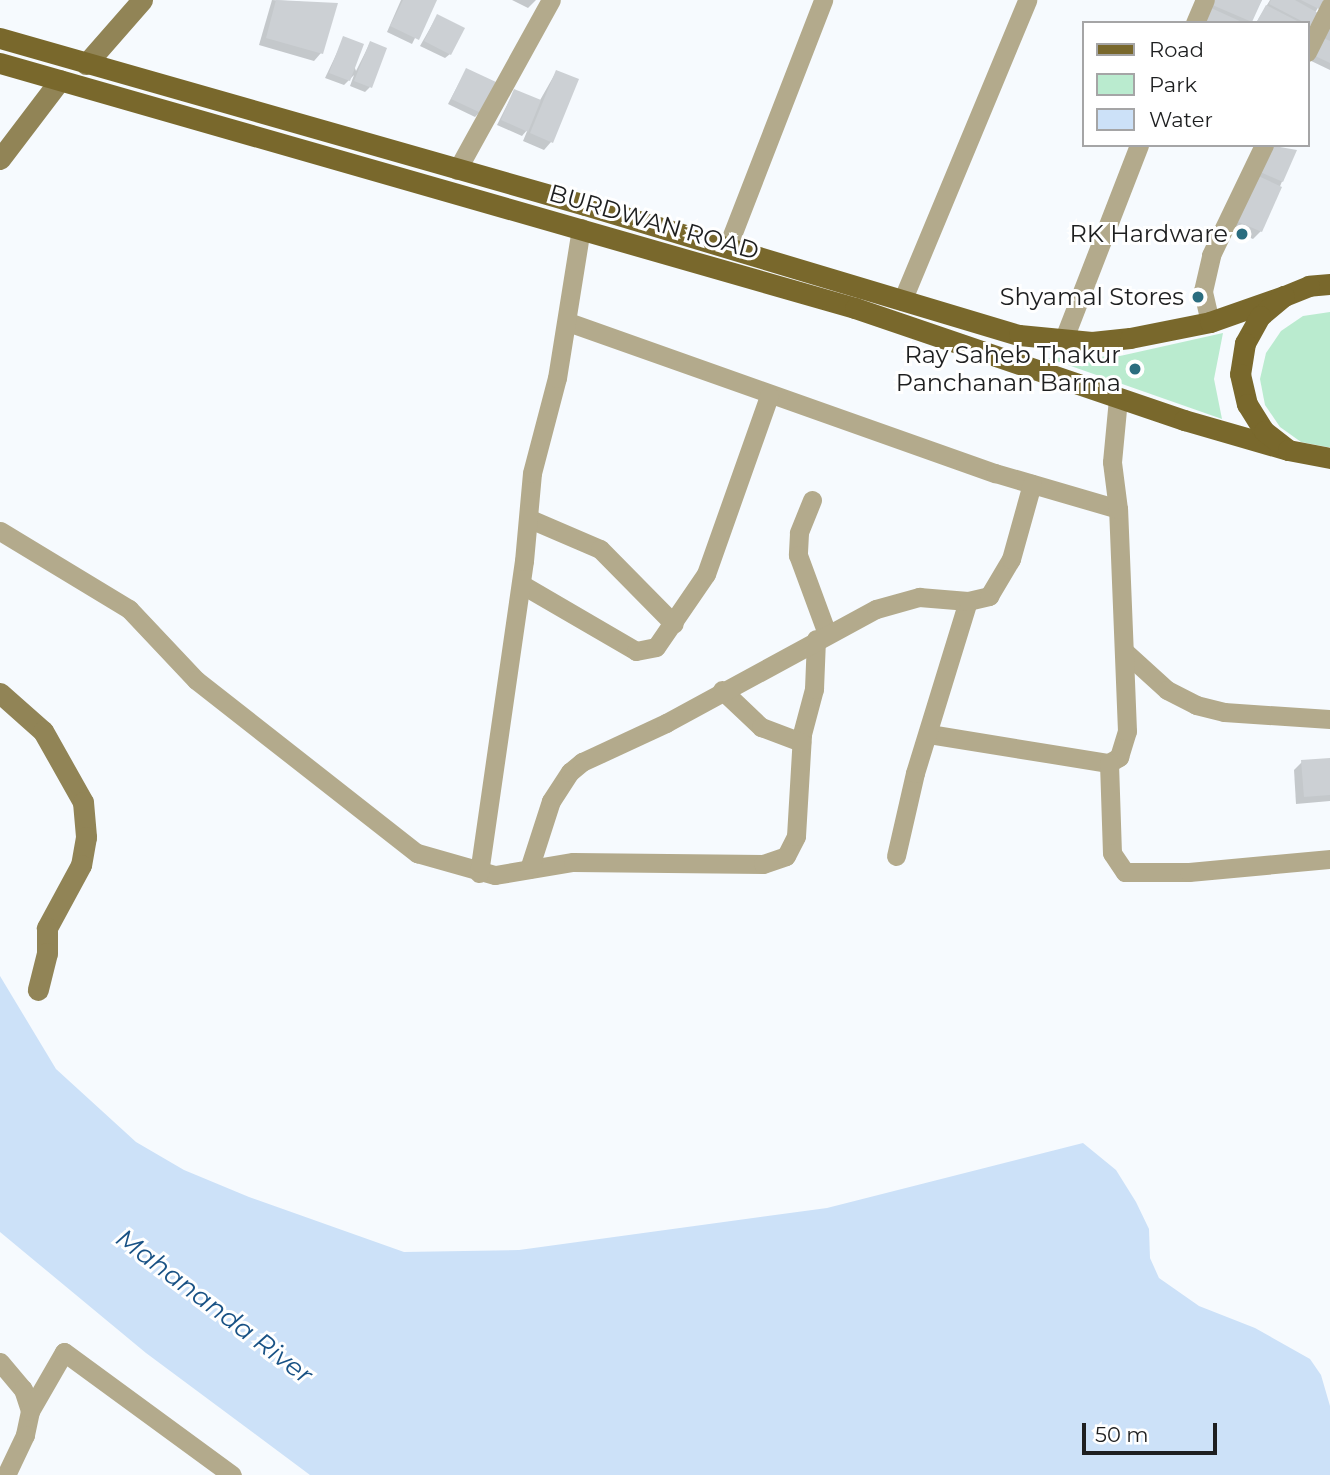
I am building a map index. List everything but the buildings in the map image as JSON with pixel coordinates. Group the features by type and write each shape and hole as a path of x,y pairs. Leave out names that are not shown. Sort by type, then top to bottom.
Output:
{"main road":[{"name":"BURDWAN ROAD","path":"0,38 902,301 962,332 1118,398 1325,462"},
{"name":"BURDWAN ROAD","path":"0,63 581,228 962,332 1063,341 1130,338 1210,322 1309,286 1330,284"},
{"path":"1284,296 1255,325 1245,343 1241,374 1247,404 1264,431 1288,450"}],"street":[{"path":"86,64 142,0"},
{"path":"457,170 551,0"},
{"path":"727,248 823,0"},
{"path":"902,301 1027,0"},
{"path":"1196,21 1205,0"},
{"path":"1309,48 1330,6"},
{"path":"0,159 60,80"},
{"path":"1063,341 1138,147"},
{"path":"1210,322 1203,291 1211,255 1263,147"},
{"path":"479,873 530,519 534,461 568,322 581,228"},
{"path":"568,322 769,396 1032,484 1118,509"},
{"path":"521,584 642,653 656,648 706,574 769,396"},
{"path":"1118,398 1112,463 1118,509 1125,746 1108,763 1112,853 1125,872 1175,873 1330,859"},
{"path":"529,869 551,801 570,772 821,637 903,600 968,601 989,596 1005,571 1032,484"},
{"path":"0,531 129,609 196,680 416,853 479,873 495,875 573,862 777,862 793,848 802,742 814,689 821,637 798,555 799,533 812,500"},
{"path":"530,519 600,549 674,624"},
{"path":"896,856 915,774 968,601"},
{"path":"1124,651 1167,690 1196,705 1330,719"},
{"path":"722,690 761,727 802,742"},
{"path":"0,693 43,731 83,802 86,837 81,864 47,928 47,953 38,990"},
{"path":"929,733 1108,763"},
{"path":"6,1475 25,1435 30,1411 64,1352 232,1475"},
{"path":"0,1362 23,1389 30,1411"}],"green space":[{"path":"1330,312 1330,447 1327,447 1301,442 1280,427 1265,405 1260,379 1266,353 1281,331 1303,316"},
{"path":"1223,333 1214,379 1222,419 1048,358 1120,356"}],"water":[{"name":"Mahananda River","path":"0,976 56,1069 136,1142 184,1170 249,1197 404,1252 519,1250 827,1208 1083,1143 1116,1170 1136,1202 1149,1229 1150,1258 1159,1278 1199,1306 1255,1328 1310,1359 1321,1375 1330,1406 1330,1475 310,1475 146,1353 0,1232"}],"place":[{"name":"RK Hardware","path":"1242,234"},
{"name":"Shyamal Stores","path":"1198,297"},
{"name":"Ray Saheb Thakur Panchanan Barma","path":"1135,369"}]}
